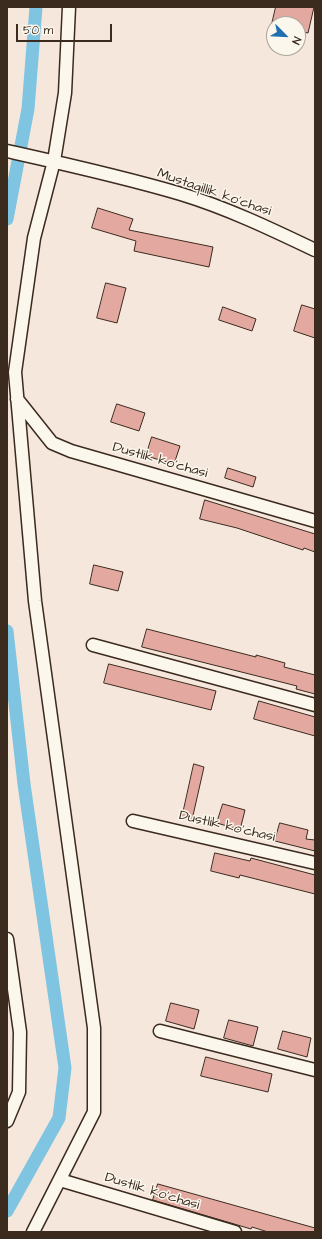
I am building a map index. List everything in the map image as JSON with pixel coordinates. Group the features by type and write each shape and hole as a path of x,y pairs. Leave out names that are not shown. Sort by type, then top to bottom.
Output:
{"street":[{"path":"33,1232 94,1112 94,1028 35,601 15,372 34,238 54,161 65,93 69,7"},
{"name":"Mustaqillik ko'chasi","path":"7,152 54,161 182,194 260,224 315,250"},
{"name":"Dustlik ko'chasi","path":"17,399 52,443 71,451 315,521"},
{"path":"93,645 315,705"},
{"name":"Dustlik ko'chasi","path":"133,821 315,862"},
{"path":"7,939 20,1032 19,1092 7,1121"},
{"path":"160,1031 315,1070"},
{"name":"Dustlik ko'chasi","path":"60,1180 235,1232"}],"building":[{"path":"276,7 314,7 308,33 306,33 306,16 274,16"},
{"path":"98,208 133,219 129,230 213,247 209,267 134,251 136,241 92,228"},
{"path":"106,283 126,288 117,323 97,318"},
{"path":"302,305 315,309 315,338 294,331"},
{"path":"223,307 256,319 252,331 219,320"},
{"path":"117,404 145,413 139,431 111,422"},
{"path":"152,437 180,446 174,464 146,456"},
{"path":"228,468 256,477 253,487 225,478"},
{"path":"205,500 315,534 315,552 304,548 303,550 237,528 200,519"},
{"path":"94,565 123,572 118,591 90,584"},
{"path":"147,629 285,663 284,667 315,675 315,694 296,689 297,686 142,647"},
{"path":"109,664 216,691 211,710 104,683"},
{"path":"259,701 315,717 315,736 254,719"},
{"path":"194,764 204,767 192,820 182,818"},
{"path":"223,804 245,810 240,830 217,823"},
{"path":"280,823 308,830 306,839 315,840 315,851 275,841"},
{"path":"215,853 250,861 251,858 315,875 315,894 240,875 239,878 211,871"},
{"path":"171,1003 199,1010 194,1029 166,1021"},
{"path":"229,1020 258,1027 253,1046 224,1038"},
{"path":"283,1031 311,1038 307,1057 278,1049"},
{"path":"206,1057 272,1074 268,1092 201,1076"},
{"path":"158,1184 315,1228 315,1232 268,1232 252,1227 251,1229 153,1200"}],"waterway":[{"path":"7,219 28,109 36,7"},
{"path":"7,631 24,784 65,1068 59,1118 7,1211"}]}
